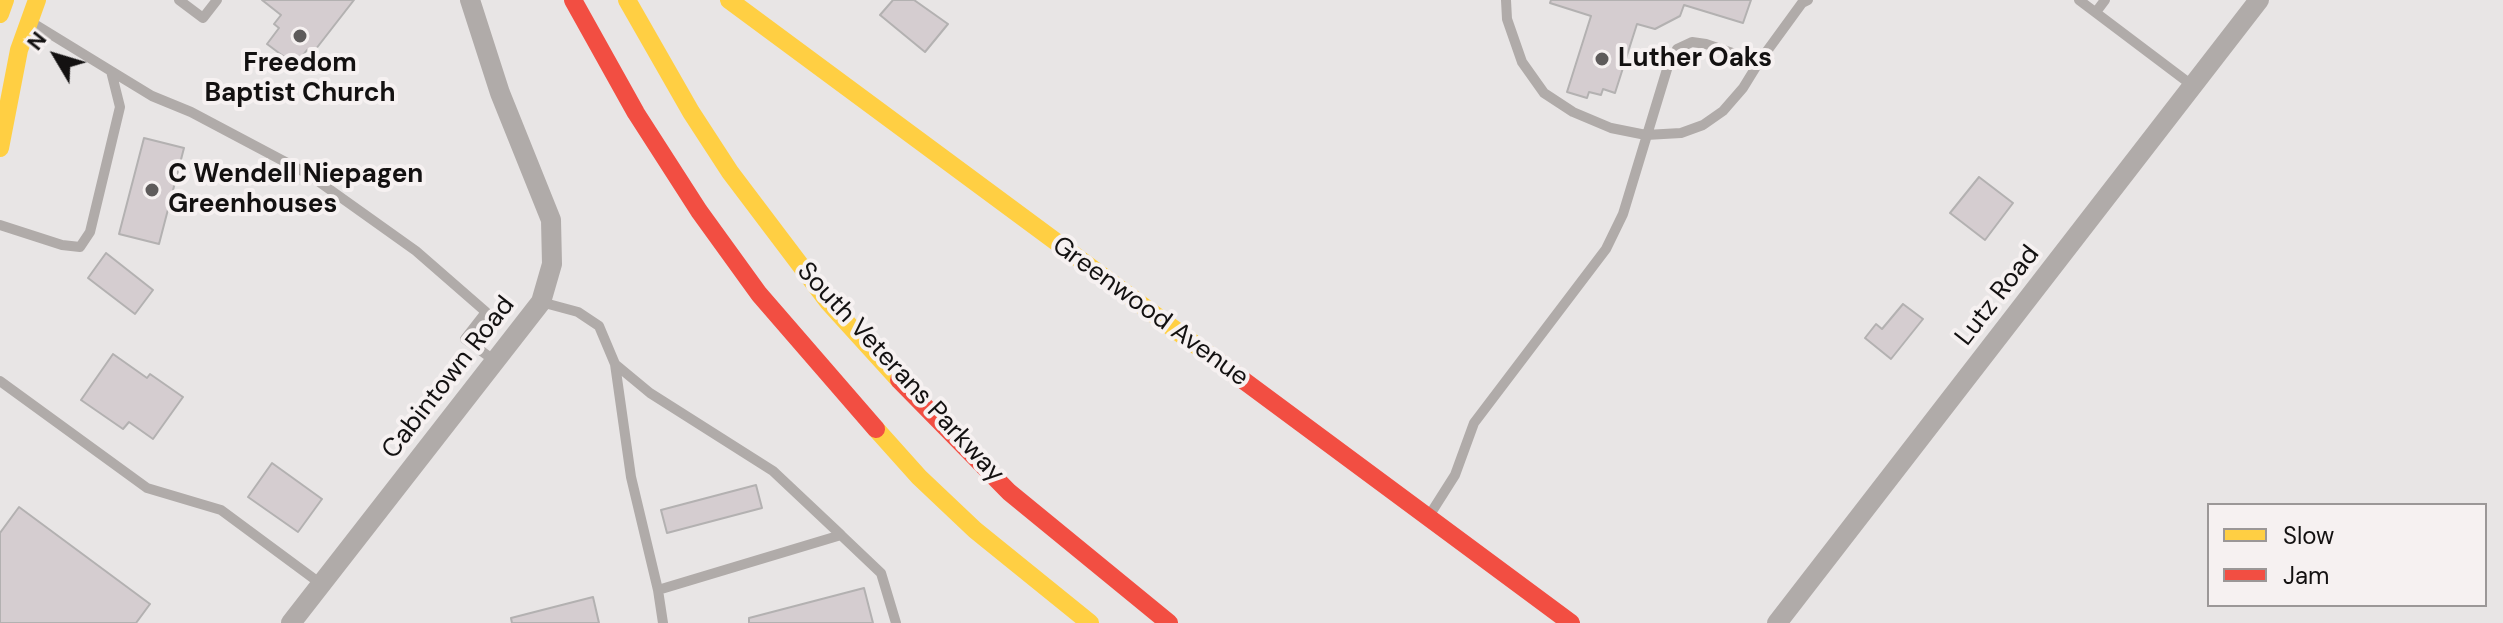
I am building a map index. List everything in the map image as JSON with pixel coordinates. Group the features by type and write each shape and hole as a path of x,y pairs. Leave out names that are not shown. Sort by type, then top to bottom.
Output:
{"main road":[{"path":"0,148 19,50 37,0"},
{"name":"South Veterans Parkway","path":"573,0 636,113 699,211 759,294 919,477 975,530 1090,623"},
{"name":"South Veterans Parkway","path":"627,0 724,162 773,232 829,303 1009,492 1169,623"},
{"name":"Greenwood Avenue","path":"729,0 1571,623"},
{"path":"975,530 1066,623"}],"street":[{"name":"Cabintown Road","path":"291,623 541,302 552,264 551,220 500,93 470,0"},
{"name":"Lutz Road","path":"1777,623 2259,0"},
{"path":"2,7 29,21"}],"lane":[{"path":"179,0 203,18 217,0"},
{"path":"1506,0 1507,19 1522,62 1544,93 1573,112 1611,128 1646,135 1681,133 1703,125 1723,111 1743,88 1802,3 1808,0"},
{"path":"2079,0 2193,86"},
{"path":"2096,12 2105,0"},
{"path":"29,21 152,96 191,112 308,174 416,251 486,312 465,339 495,361"},
{"path":"1428,517 1455,475 1474,423 1606,249 1623,214 1668,66 1677,49 1692,42 1706,44 1759,62"},
{"path":"0,225 62,245 80,247 90,232 120,107 111,71"},
{"path":"541,302 578,312 599,326 615,364 631,477 663,623"},
{"path":"615,364 650,393 773,471 881,573 896,623"},
{"path":"0,381 147,488 221,510 321,584"},
{"path":"658,590 841,535"}],"building":[{"name":"Freedom Baptist Church","path":"262,0 354,0 312,54 307,50 295,65 267,44 279,28 274,24 281,15"},
{"path":"893,0 914,0 948,24 925,52 880,15"},
{"name":"Luther Oaks","path":"1551,0 1751,0 1743,23 1684,5 1680,16 1655,29 1637,24 1615,93 1603,89 1601,95 1589,92 1587,98 1567,92 1591,16 1550,3"},
{"name":"C Wendell Niepagen Greenhouses","path":"144,138 184,148 159,244 119,234"},
{"path":"1979,177 2013,203 1985,240 1950,213"},
{"path":"106,253 153,290 135,314 88,278"},
{"path":"1903,304 1923,319 1891,359 1865,338 1876,324 1882,329"},
{"path":"113,354 147,378 150,374 183,397 153,439 129,422 123,429 81,400"},
{"path":"272,463 322,499 298,532 248,497"},
{"path":"756,485 762,508 667,533 661,510"},
{"path":"19,507 150,604 136,623 0,623 0,533"},
{"path":"864,588 873,623 749,623 749,618"},
{"path":"593,597 599,623 512,623 511,618"}],"traffic: slow":[{"path":"0,14 5,0"},
{"path":"0,148 19,50 37,0"},
{"path":"627,0 691,112 730,172 829,303 899,380"},
{"path":"729,0 1220,363"},
{"path":"876,429 919,477 975,530 1090,623"}],"traffic: jam":[{"path":"573,0 636,113 699,211 759,294 876,429"},
{"path":"1220,363 1571,623"},
{"path":"899,380 1009,492 1169,623"}],"place":[{"name":"Freedom Baptist Church","path":"300,36"},
{"name":"Luther Oaks","path":"1602,59"},
{"name":"C Wendell Niepagen Greenhouses","path":"152,190"}]}
